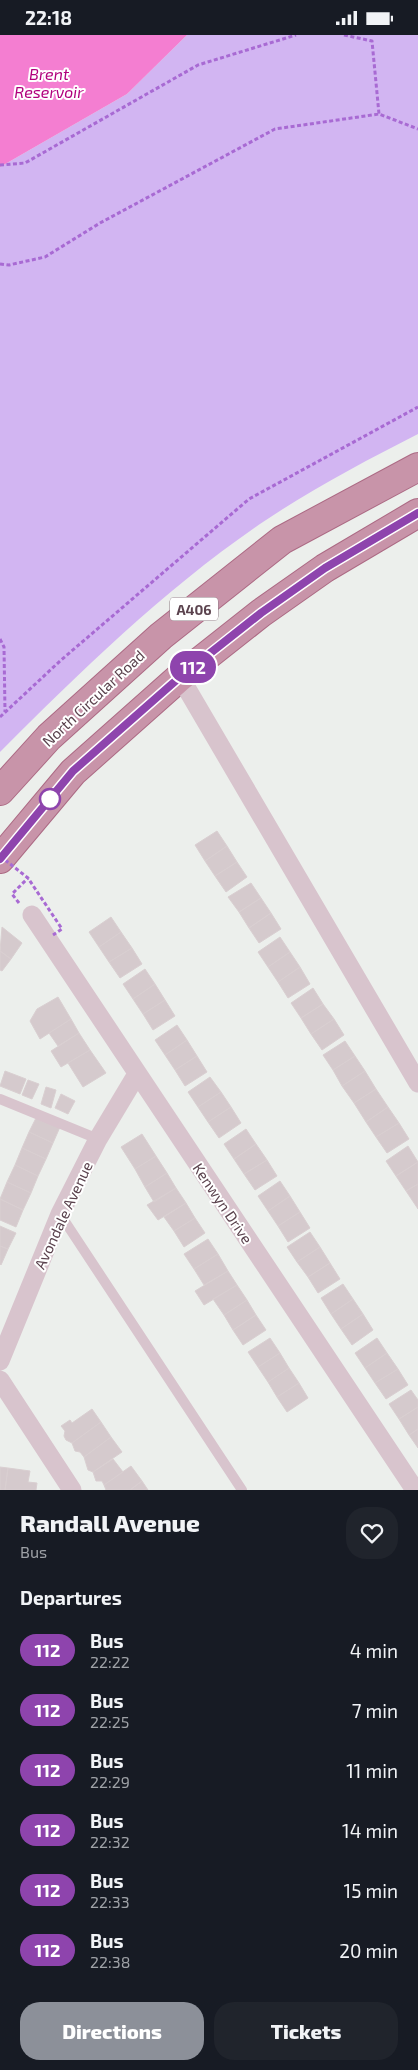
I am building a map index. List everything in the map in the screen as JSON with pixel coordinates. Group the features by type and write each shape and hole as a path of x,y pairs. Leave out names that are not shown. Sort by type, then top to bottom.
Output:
{"highway":[{"name":"North Circular Road","path":"0,791 48,737 161,636 282,540 418,467"},
{"name":"A406","path":"0,857 73,771 180,677 261,613 325,568 418,513"}],"street":[{"path":"180,677 418,1083"},
{"name":"Kenwyn Drive","path":"26,910 415,1490"},
{"name":"Avondale Avenue","path":"0,1361 60,1213 98,1139 137,1074"},
{"path":"0,1380 72,1490"}],"lane":[{"path":"0,1099 98,1139"},
{"path":"60,1213 242,1490"}],"path":[{"path":"0,165 25,163 198,65 296,35"},
{"path":"344,35 372,41 379,114"},
{"path":"0,264 9,265 45,257 100,223 274,129 379,114 418,129"},
{"path":"0,717 60,661 249,499 418,407"},
{"path":"0,639 4,647 5,712"},
{"path":"0,857 28,878 62,929 53,935"},
{"path":"26,910 12,893 28,878"}],"shaded area":[{"path":"187,35 418,35 418,434 300,498 227,547 126,631 0,752 0,167 127,94"}],"water":[{"name":"Brent Reservoir","path":"0,35 187,35 127,94 0,167"}],"building":[{"path":"217,831 227,846 205,861 195,845"},
{"path":"227,846 237,862 215,876 205,861"},
{"path":"237,862 247,877 226,892 215,876"},
{"path":"251,883 261,898 239,912 228,897"},
{"path":"261,898 271,913 249,928 239,912"},
{"path":"271,913 281,929 259,943 249,928"},
{"path":"111,917 121,932 99,947 89,932"},
{"path":"2,927 22,943 11,959 0,951"},
{"path":"121,932 132,948 109,962 99,947"},
{"path":"280,937 290,952 268,967 258,952"},
{"path":"132,948 142,964 120,978 109,962"},
{"path":"0,951 11,959 2,971 0,970"},
{"path":"290,952 300,967 278,982 268,967"},
{"path":"300,967 310,984 288,998 278,982"},
{"path":"145,969 155,984 133,999 123,984"},
{"path":"155,984 165,1000 143,1014 133,999"},
{"path":"313,988 323,1004 301,1018 291,1003"},
{"path":"58,997 71,1019 40,1039 30,1021 37,1009"},
{"path":"165,1000 175,1016 153,1030 143,1014"},
{"path":"323,1004 334,1019 311,1034 301,1018"},
{"path":"71,1019 79,1033 58,1046 49,1033"},
{"path":"334,1019 344,1035 322,1050 311,1034"},
{"path":"177,1025 187,1040 165,1055 155,1040"},
{"path":"79,1033 90,1050 61,1067 51,1051"},
{"path":"187,1040 197,1056 175,1070 165,1055"},
{"path":"345,1041 355,1056 333,1070 323,1055"},
{"path":"90,1050 106,1073 83,1087 68,1063"},
{"path":"197,1056 207,1072 185,1086 175,1070"},
{"path":"355,1056 365,1071 342,1086 333,1070"},
{"path":"5,1071 26,1079 20,1094 0,1086"},
{"path":"365,1071 376,1089 354,1103 342,1086"},
{"path":"210,1077 221,1092 198,1107 188,1092"},
{"path":"28,1080 39,1084 32,1099 22,1095"},
{"path":"46,1087 56,1090 51,1108 41,1104"},
{"path":"376,1089 388,1107 366,1122 354,1103"},
{"path":"221,1092 231,1107 208,1122 198,1107"},
{"path":"61,1094 75,1101 68,1114 55,1108"},
{"path":"231,1107 241,1123 219,1138 208,1122"},
{"path":"388,1107 399,1123 376,1137 366,1122"},
{"path":"37,1116 60,1127 53,1143 29,1132"},
{"path":"399,1123 409,1139 387,1153 376,1137"},
{"path":"246,1129 256,1144 234,1159 224,1144"},
{"path":"29,1132 53,1143 46,1159 22,1148"},
{"path":"142,1134 156,1156 135,1169 121,1147"},
{"path":"256,1144 267,1160 244,1174 234,1159"},
{"path":"408,1146 418,1162 396,1176 386,1161"},
{"path":"22,1148 46,1159 38,1176 15,1165"},
{"path":"156,1156 167,1173 145,1187 135,1169"},
{"path":"267,1160 277,1176 255,1190 244,1174"},
{"path":"418,1162 418,1184 406,1191 396,1176"},
{"path":"15,1165 38,1176 31,1193 7,1182"},
{"path":"167,1173 176,1188 154,1202 145,1187"},
{"path":"280,1181 290,1196 268,1211 258,1196"},
{"path":"7,1182 31,1193 23,1210 0,1199"},
{"path":"418,1184 418,1209 406,1191"},
{"path":"176,1188 186,1203 158,1220 147,1205"},
{"path":"290,1196 300,1212 278,1226 268,1211"},
{"path":"0,1199 23,1210 16,1227 0,1220"},
{"path":"186,1203 195,1218 174,1231 164,1217"},
{"path":"300,1212 310,1228 288,1242 278,1226"},
{"path":"195,1218 205,1233 184,1247 174,1231"},
{"path":"0,1226 16,1233 8,1249 0,1246"},
{"path":"310,1232 320,1247 297,1262 287,1247"},
{"path":"208,1239 218,1254 194,1269 184,1254"},
{"path":"0,1246 8,1249 1,1265 0,1264"},
{"path":"320,1247 330,1263 308,1277 297,1262"},
{"path":"218,1254 228,1271 204,1285 194,1269"},
{"path":"330,1263 340,1279 318,1293 308,1277"},
{"path":"228,1271 237,1285 204,1305 195,1291"},
{"path":"343,1284 353,1299 331,1314 321,1298"},
{"path":"237,1285 247,1300 224,1315 213,1299"},
{"path":"353,1299 363,1314 341,1329 331,1314"},
{"path":"247,1300 256,1315 233,1330 224,1315"},
{"path":"363,1314 373,1330 352,1345 341,1329"},
{"path":"256,1315 266,1330 243,1345 233,1330"},
{"path":"270,1338 280,1353 258,1367 248,1352"},
{"path":"377,1338 387,1353 365,1368 355,1353"},
{"path":"280,1353 289,1368 268,1382 258,1367"},
{"path":"387,1353 398,1369 375,1383 365,1368"},
{"path":"289,1368 299,1383 277,1397 268,1382"},
{"path":"398,1369 408,1385 386,1399 375,1383"},
{"path":"299,1383 308,1398 287,1412 277,1397"},
{"path":"411,1390 418,1400 418,1407 399,1419 389,1404"},
{"path":"418,1407 418,1429 409,1435 399,1419"},
{"path":"92,1409 101,1422 72,1443 66,1440 64,1436 65,1431 61,1426 70,1420 72,1423"},
{"path":"101,1422 111,1437 84,1457 80,1452 75,1451 72,1443"},
{"path":"418,1429 418,1448 409,1435"},
{"path":"111,1437 122,1452 93,1472 88,1470 84,1457"},
{"path":"113,1459 123,1472 104,1485 102,1481 96,1481 93,1472"},
{"path":"131,1466 142,1481 130,1490 106,1490 104,1485"},
{"path":"0,1467 8,1468 5,1490 0,1490"},
{"path":"8,1468 30,1471 28,1482 37,1483 36,1490 5,1490"},
{"path":"142,1481 148,1490 130,1490"}],"bus line":[{"name":"112","path":"0,859 73,771 146,705 261,613 325,568 418,513"}]}
